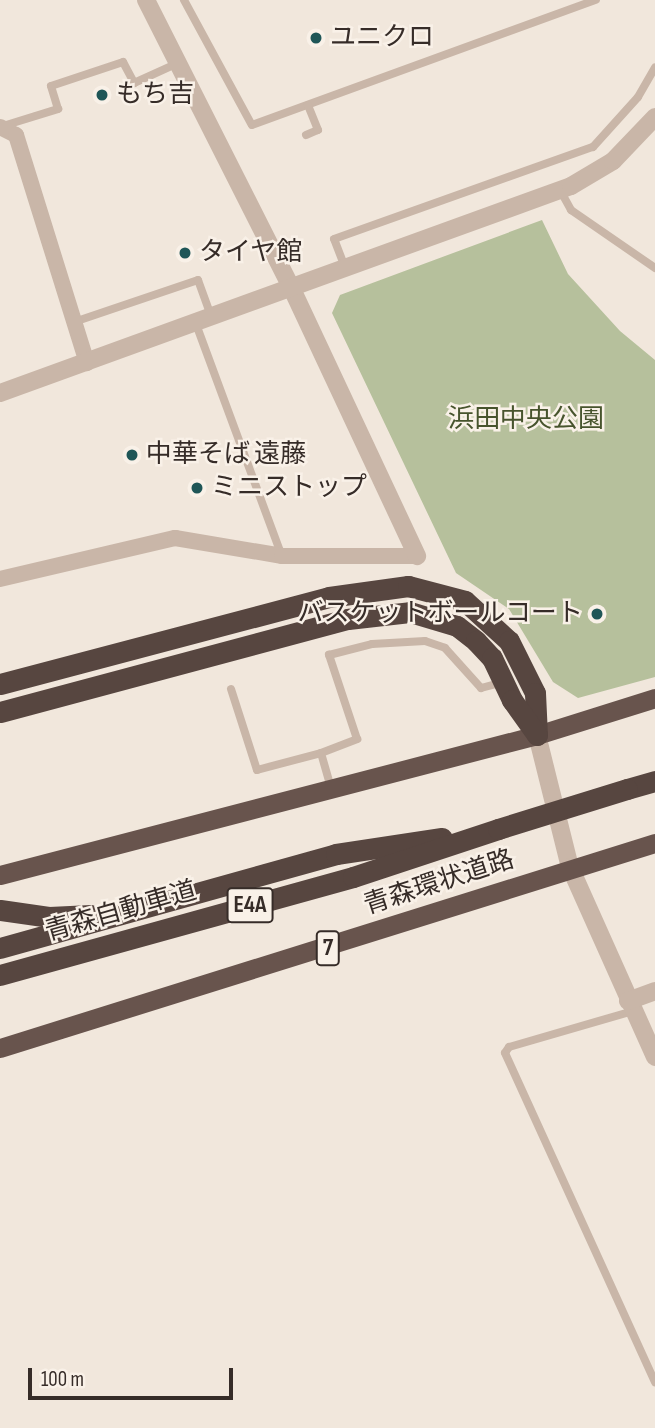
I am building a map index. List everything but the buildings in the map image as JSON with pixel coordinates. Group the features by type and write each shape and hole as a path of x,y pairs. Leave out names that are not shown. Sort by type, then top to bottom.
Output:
{"highway":[{"path":"6,684 329,597 408,586 465,601 509,640 535,692 537,735"},
{"path":"1,712 380,612 410,612 457,626 492,658 503,682 537,735"},
{"path":"0,875 537,735 655,698"},
{"name":"青森自動車道","path":"0,975 353,877 655,781"},
{"name":"青森自動車道","path":"0,948 336,854 498,829"},
{"name":"青森環状道路","path":"0,1048 276,965 570,867 655,843"},
{"path":"9,912 132,913"},
{"path":"0,982 130,940"}],"street":[{"path":"0,579 175,538 282,556 417,556 292,289 181,62 146,0"},
{"path":"0,393 346,270 560,190 613,161 655,117"},
{"path":"1,126 16,135 87,363"},
{"path":"537,735 570,867 655,1057"},
{"path":"631,1006 655,991"}],"lane":[{"path":"184,0 252,125 596,0"},
{"path":"1,126 58,109 51,86 123,62 134,83 181,62"},
{"path":"346,270 334,239 593,147 631,107 655,67"},
{"path":"306,135 318,130 308,104"},
{"path":"560,190 571,210 655,268"},
{"path":"74,322 198,280 204,321 282,556"},
{"path":"231,689 257,770 321,753 357,739 329,654 372,644 425,640 445,648 481,688 503,682"},
{"path":"321,753 332,790"},
{"path":"631,1006 509,1047 505,1054 655,1382"}],"green space":[{"name":"浜田中央公園","path":"542,220 568,274 620,331 655,360 655,677 578,698 553,682 509,609 456,573 332,313 340,295"}],"place":[{"name":"ユニクロ","path":"316,38"},
{"name":"もち吉","path":"102,95"},
{"name":"タイヤ館","path":"185,253"},
{"name":"中華そば 遠藤","path":"132,455"},
{"name":"ミニストップ","path":"197,488"},
{"name":"バスケットボールコート","path":"597,614"}]}
